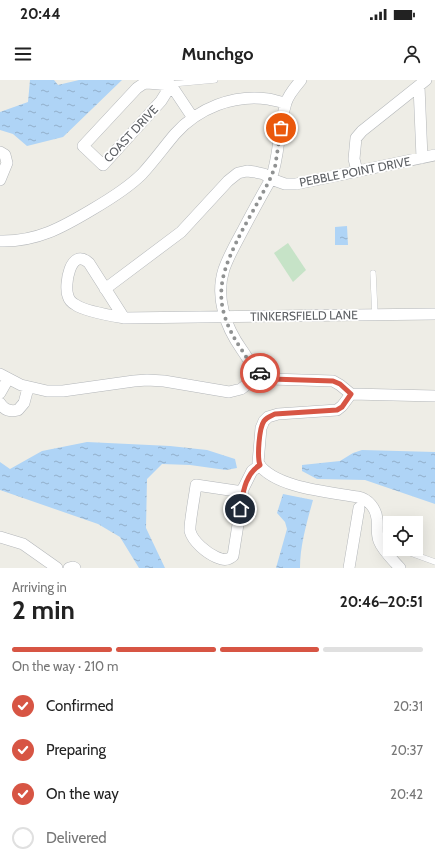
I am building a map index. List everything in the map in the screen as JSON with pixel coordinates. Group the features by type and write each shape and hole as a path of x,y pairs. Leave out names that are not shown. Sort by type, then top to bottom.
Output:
{"street":[{"path":"301,80 294,88 286,103 275,167 231,252 224,271 221,292 225,318 230,331 258,372 271,379 333,381 340,384 351,394 435,396"},
{"name":"COAST DRIVE","path":"147,83 172,83 161,102 103,165 83,146 140,85 147,83"},
{"path":"172,83 193,118"},
{"path":"422,83 422,158"},
{"path":"357,171 354,159 356,138 362,131 422,83"},
{"path":"0,241 24,239 47,234 68,224 122,191 151,163 176,133 193,118 210,108 234,100 260,98 286,103"},
{"path":"0,152 5,156 7,163 0,180"},
{"name":"PEBBLE POINT DRIVE","path":"105,289 181,232 228,181 247,171 264,174 270,179 285,184 296,184 435,155"},
{"name":"TINKERSFIELD LANE","path":"124,318 87,261 78,259 72,263 67,287 69,300 79,307 124,318 225,318 435,314"},
{"path":"0,393 4,376 28,388 45,391 63,391 147,380 164,381 229,392 245,386 258,372"},
{"path":"0,403 3,408 8,410 16,410 23,406 28,388"},
{"path":"351,394 342,407 337,410 278,414 268,417 264,421 261,428 258,458 260,465 271,475 290,484 361,497 368,501 376,512 378,519 377,530 379,540 383,543"},
{"path":"243,492 196,485 190,531 195,540 211,555 223,560 230,559 233,556 245,484 252,471 260,465"},
{"path":"349,568 359,508"},
{"path":"0,537 24,544 58,568"},
{"path":"395,556 400,568"},
{"path":"69,568 75,568"}],"lane":[{"path":"172,83 215,80"},
{"path":"373,273 375,315"},
{"path":"418,556 435,562"}],"green space":[{"path":"288,243 306,270 293,282 274,253"}],"water":[{"path":"30,80 54,80 58,85 79,80 122,80 63,137 27,146 13,134 0,130 0,112 28,102"},
{"path":"347,226 348,245 335,245 335,227"},
{"path":"87,442 170,446 207,450 235,459 237,468 226,470 190,465 162,464 147,479 146,528 165,568 139,568 120,537 98,524 0,490 0,462 10,469 42,451"},
{"path":"362,450 435,452 435,504 365,480 317,479 302,471 302,465 340,461 353,453"},
{"path":"283,494 313,500 306,525 300,559 300,568 276,568 287,529 285,522 277,513"}],"way so far":[{"path":"260,373 254,368 230,331 221,301 221,283 231,252 275,167 281,128"}],"route":[{"path":"240,509 245,484 252,471 260,465 258,463 258,458 261,428 264,421 268,417 275,414 337,410 342,407 351,394 340,384 333,381 271,379 260,373"}]}
